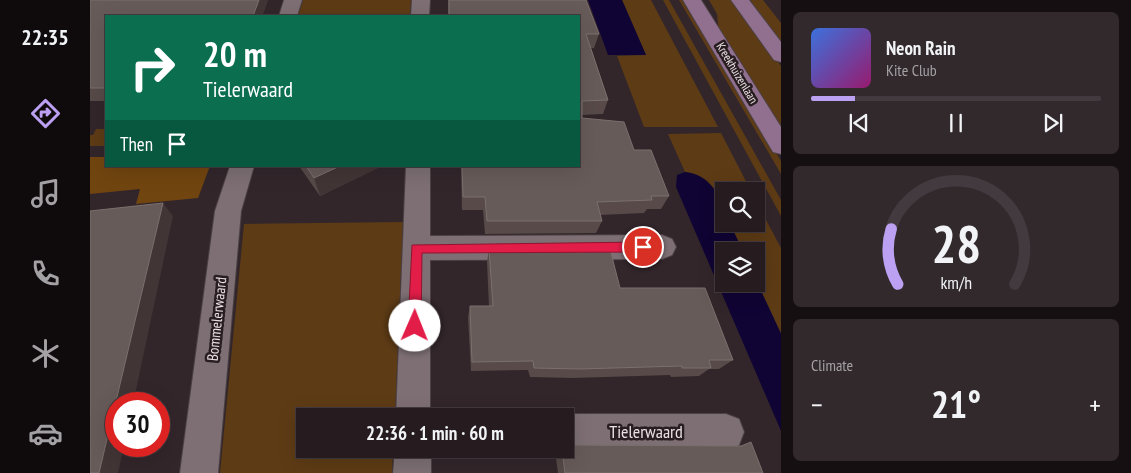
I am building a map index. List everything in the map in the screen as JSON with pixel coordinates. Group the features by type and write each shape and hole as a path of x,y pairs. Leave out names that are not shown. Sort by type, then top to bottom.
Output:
{"main road":[{"name":"Kreekhuizenlaan","path":"692,0 781,146"},
{"path":"740,0 781,56"}],"street":[{"path":"288,15 293,0"},
{"path":"420,15 421,0"},
{"name":"Bommelerwaard","path":"199,473 228,211 242,167"},
{"path":"413,408 418,167"},
{"path":"416,248 662,247"},
{"name":"Tielerwaard","path":"574,432 726,432"},
{"path":"412,473 413,458"}],"shaded area":[{"path":"303,0 411,0 410,15 298,15"},
{"path":"588,0 622,0 646,55 608,55"},
{"path":"622,0 651,0 718,127 644,127 617,56 646,55"},
{"path":"663,0 669,0 781,200 781,216 765,187 765,182 762,182"},
{"path":"679,0 685,0 781,161 781,174"},
{"path":"709,0 734,0 781,66 781,133 719,32 717,14"},
{"path":"750,0 763,0 781,23 781,46"},
{"path":"96,129 105,129 105,146 90,146 90,135 93,135"},
{"path":"721,133 746,182 715,182 715,192 706,180 700,176 685,172 668,134"},
{"path":"90,157 105,157 105,167 210,167 198,198 136,204 140,189 90,194"},
{"path":"685,172 694,174 709,183 715,190 715,232 734,232 739,242 715,242 715,278 676,187 677,175"},
{"path":"765,218 781,248 781,333 762,292 765,292 765,242 739,242 734,232 765,232"},
{"path":"403,222 395,408 296,408 296,458 393,458 392,473 220,473 244,224"},
{"path":"721,292 762,292 781,334 781,431"}],"building":[{"path":"90,0 259,0 253,15 105,15 105,88 90,88"},
{"path":"449,0 586,0 599,34 586,34 608,100 582,101 582,118 624,122 634,150 651,150 669,196 651,196 652,200 597,202 602,221 487,221 485,197 463,197 462,167 580,167 580,15 449,15"},
{"path":"307,167 338,167 314,178"},
{"path":"163,203 118,392 105,392 105,448 99,473 90,473 90,211"},
{"path":"489,249 610,249 620,288 705,288 733,360 709,360 711,368 682,368 682,366 579,369 534,368 533,361 472,362 470,306 493,306"},
{"path":"751,442 763,473 565,473 563,458 574,458 574,445 741,446"}],"route":[{"path":"415,326 416,248 643,247"}]}
